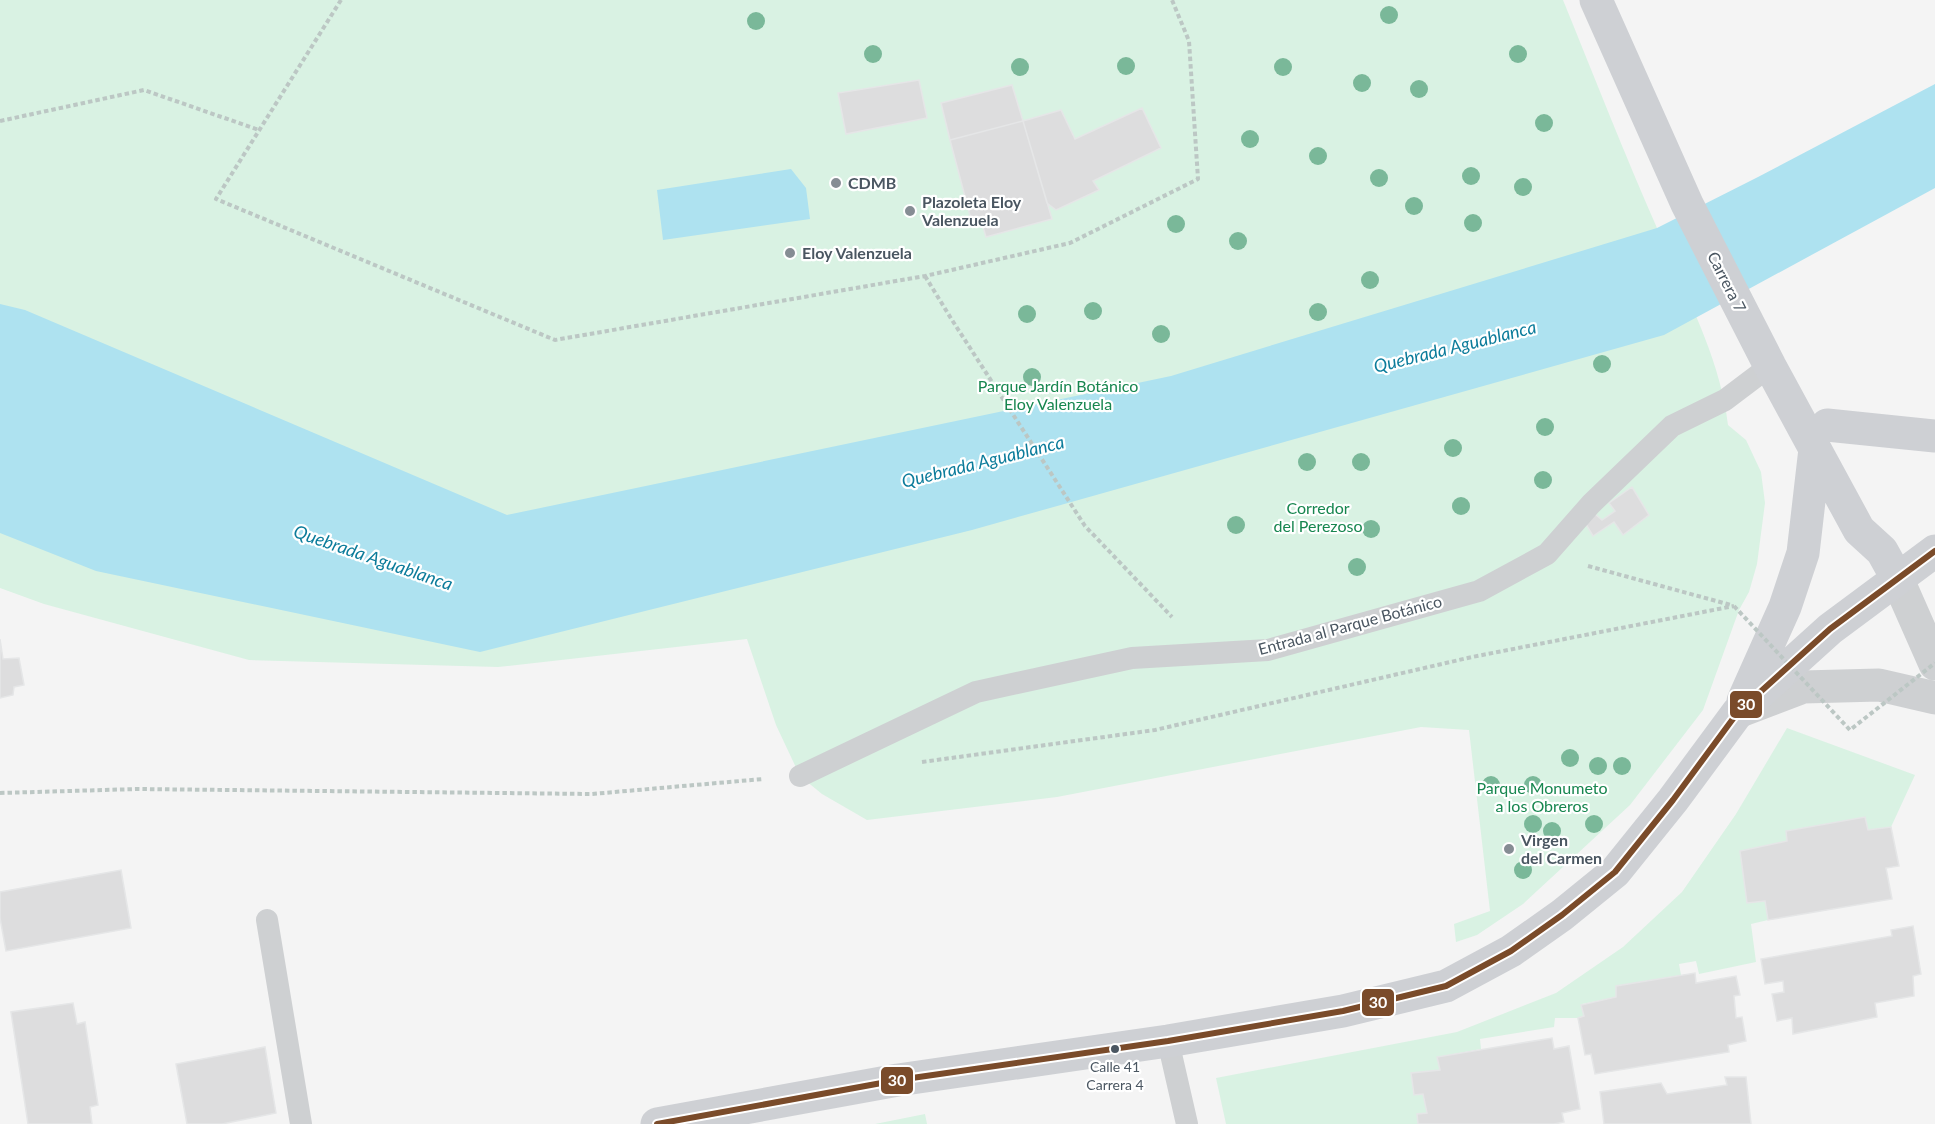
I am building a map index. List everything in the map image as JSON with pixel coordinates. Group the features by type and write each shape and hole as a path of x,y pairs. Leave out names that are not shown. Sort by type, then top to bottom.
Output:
{"main road":[{"name":"Carrera 7","path":"1596,0 1749,304 1821,437 1859,530 1889,564"},
{"path":"1617,0 1697,200"},
{"name":"Carrera 7","path":"1749,304 1770,366 1821,437"},
{"path":"1738,712 1785,607 1803,553 1821,437 1935,436"},
{"path":"657,1124 898,1080 1168,1041 1343,1011 1446,986 1511,951 1562,915 1614,872 1673,801 1738,712 1830,629 1889,564 1935,551"}],"street":[{"path":"1889,564 1935,664"},
{"path":"1738,712 1803,687 1878,685 1935,698"}],"lane":[{"name":"Entrada al Parque Botánico","path":"800,776 976,692 1132,658 1268,650 1479,591 1547,554 1591,504 1672,426 1725,400 1770,366"},
{"path":"267,920 301,1124"},
{"path":"1168,1041 1187,1124"}],"path":[{"path":"341,0 216,199 555,340 926,276 1070,243 1198,178 1190,41 1172,0"},
{"path":"0,121 144,90 260,130"},
{"path":"926,276 1085,526 1207,653"},
{"path":"1547,554 1734,606 1850,730 1935,664"}],"green space":[{"name":"Parque Jardín Botánico Eloy Valenzuela","path":"0,0 1563,0 1633,171 1700,325 1724,399 1728,425 1746,440 1761,472 1765,503 1757,564 1749,592 1739,610 1703,710 1630,805 1523,904 1477,935 1456,942 1454,924 1490,911 1469,730 1421,727 1057,797 867,820 822,794 800,776 776,725 747,639 498,667 249,660 44,604 0,588"},
{"path":"1787,728 1915,775 1891,827 1868,830 1786,831 1787,841 1740,851 1747,903 1765,901 1768,920 1751,924 1756,962 1699,974 1696,961 1679,964 1681,975 1616,986 1616,997 1582,1004 1584,1016 1555,1018 1554,1027 1480,1039 1481,1049 1437,1057 1440,1070 1411,1074 1414,1094 1423,1094 1427,1113 1418,1114 1418,1124 1226,1124 1216,1078 1457,1032 1556,993 1623,947 1682,892 1736,814"},
{"path":"925,1114 927,1124 875,1124"}],"water":[{"name":"Quebrada Aguablanca","path":"1935,84 1935,188 1664,335 972,530 480,652 96,571 0,533 0,304 25,310 507,515 1171,376 1657,228"},
{"path":"791,169 806,188 810,219 663,240 657,190"}],"building":[{"path":"919,80 927,118 846,134 838,93"},
{"path":"1012,85 1023,121 950,140 941,103"},
{"path":"1142,108 1161,148 1093,181 1099,190 1056,210 1047,203 1023,121 1061,110 1075,139"},
{"path":"1023,121 1052,219 986,237 981,220 972,223 950,140"},
{"path":"1632,487 1649,515 1623,535 1614,522 1593,536 1584,521 1595,514 1602,520 1615,511 1609,503"},
{"path":"0,639 3,659 19,658 24,685 14,687 13,695 0,698"},
{"path":"1865,817 1868,830 1891,827 1899,866 1886,868 1892,899 1768,920 1765,901 1747,903 1740,851 1787,841 1786,831"},
{"path":"121,870 131,928 6,951 0,918 0,892"},
{"path":"1913,926 1921,974 1913,976 1914,996 1875,1003 1877,1017 1793,1034 1792,1018 1777,1021 1772,994 1784,992 1783,981 1765,984 1761,959 1892,936 1891,930"},
{"path":"1695,973 1696,983 1736,976 1740,995 1734,996 1736,1018 1742,1017 1746,1041 1728,1045 1729,1052 1595,1074 1591,1054 1585,1055 1578,1018 1584,1016 1581,1005 1616,997 1616,986"},
{"path":"73,1003 77,1024 85,1022 98,1105 90,1107 92,1124 28,1124 11,1012"},
{"path":"1552,1038 1554,1049 1569,1046 1580,1109 1562,1113 1564,1122 1554,1124 1418,1124 1417,1114 1427,1113 1423,1094 1414,1095 1411,1073 1440,1070 1437,1057"},
{"path":"265,1047 276,1113 222,1124 187,1124 176,1064"},
{"path":"1725,1077 1746,1077 1751,1124 1604,1124 1600,1092 1661,1083 1667,1094 1727,1085"}],"transit line":[{"name":"30","path":"657,1124 898,1080 1168,1041 1343,1011 1446,986 1511,951 1562,915 1615,872 1673,800 1738,712 1830,629 1935,551"}],"place":[{"name":"CDMB","path":"836,183"},
{"name":"Plazoleta Eloy Valenzuela","path":"910,211"},
{"name":"Eloy Valenzuela","path":"790,253"},
{"name":"Virgen del Carmen","path":"1509,849"},
{"name":"Calle 41 Carrera 4","path":"1115,1049"}],"park label":[{"name":"Corredor del Perezoso","path":"1318,517"},
{"name":"Parque Monumeto a los Obreros","path":"1542,797"}]}
